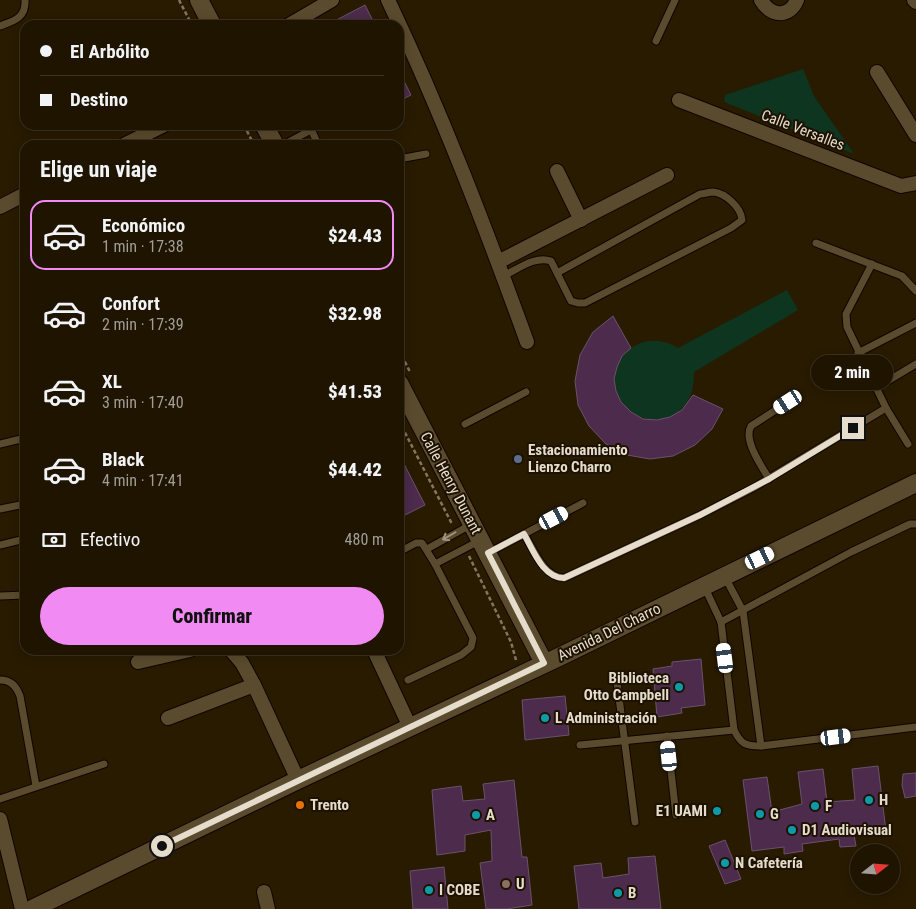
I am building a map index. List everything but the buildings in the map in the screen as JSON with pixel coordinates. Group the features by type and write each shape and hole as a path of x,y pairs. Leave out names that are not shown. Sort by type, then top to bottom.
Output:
{"street":[{"path":"199,0 209,20"},
{"path":"298,20 332,0"},
{"path":"388,0 398,20"},
{"path":"761,0 766,8 778,13 792,9 797,0"},
{"path":"404,33 448,133 527,342"},
{"path":"877,72 916,135"},
{"name":"Calle Versalles","path":"679,100 901,186 916,183"},
{"path":"134,140 154,130"},
{"path":"557,171 581,220"},
{"path":"498,262 667,175"},
{"path":"0,206 20,196"},
{"name":"Calle Henry Dunant","path":"404,393 544,663"},
{"name":"Avenida Del Charro","path":"32,909 913,486"},
{"path":"138,662 168,655"},
{"path":"235,655 242,663 254,685 298,780"},
{"path":"376,655 410,727"},
{"path":"168,718 254,685"},
{"path":"0,819 22,909"},
{"path":"264,892 268,909"}],"lane":[{"path":"0,26 22,15 24,0"},
{"path":"656,41 675,0"},
{"path":"290,140 306,130"},
{"path":"404,157 426,154"},
{"path":"503,276 538,259 551,261 557,273 571,301 585,303 731,228 742,220 742,214 739,209 721,194 712,192 700,194 557,273"},
{"path":"816,243 902,276 916,291"},
{"path":"872,264 846,314 847,326 858,353 886,408 908,444"},
{"path":"858,353 916,323"},
{"path":"876,388 916,364"},
{"path":"465,424 526,392"},
{"path":"769,479 748,439 748,431 751,426 788,402"},
{"path":"524,534 546,570 557,578 564,578 700,515 769,479 886,408"},
{"path":"0,444 20,439"},
{"path":"435,564 524,534 583,503"},
{"path":"0,509 20,505"},
{"path":"427,549 472,524"},
{"path":"721,622 851,552 910,524 916,524"},
{"path":"0,545 20,540"},
{"path":"404,549 416,543 422,543 427,549 473,638 471,647 461,655 408,680"},
{"path":"725,576 743,611 761,746"},
{"path":"704,586 721,622 734,730 740,741 749,746 761,746 916,727"},
{"path":"0,596 20,595"},
{"path":"0,680 12,683 20,696 36,786"},
{"path":"617,682 635,822"},
{"path":"580,745 734,730"},
{"path":"667,736 676,815"},
{"path":"0,799 104,764"}],"path":[{"path":"179,0 189,20"}],"green space":[{"path":"803,69 814,96 854,154 724,102 725,95"},
{"path":"787,290 798,310 694,372 690,396 684,406 674,415 659,419 639,417 626,407 617,394 614,380 617,367 624,355 634,346 647,341 662,342 678,348"}],"place":[{"name":"Estacionamiento Lienzo Charro","path":"518,459"},
{"name":"Biblioteca Otto Campbell","path":"679,687"},
{"name":"L Administración","path":"545,718"},
{"name":"H","path":"869,800"},
{"name":"Trento","path":"300,805"},
{"name":"F","path":"815,806"},
{"name":"E1 UAMI","path":"717,811"},
{"name":"G","path":"760,814"},
{"name":"A","path":"476,815"},
{"name":"D1 Audiovisual","path":"792,830"},
{"name":"N Cafetería","path":"725,863"},
{"name":"U","path":"506,884"},
{"name":"I COBE","path":"429,890"},
{"name":"B","path":"618,893"}],"route":[{"path":"162,846 544,663 488,553 524,534 546,570 557,578 564,578 700,515 769,479 853,428"}]}
